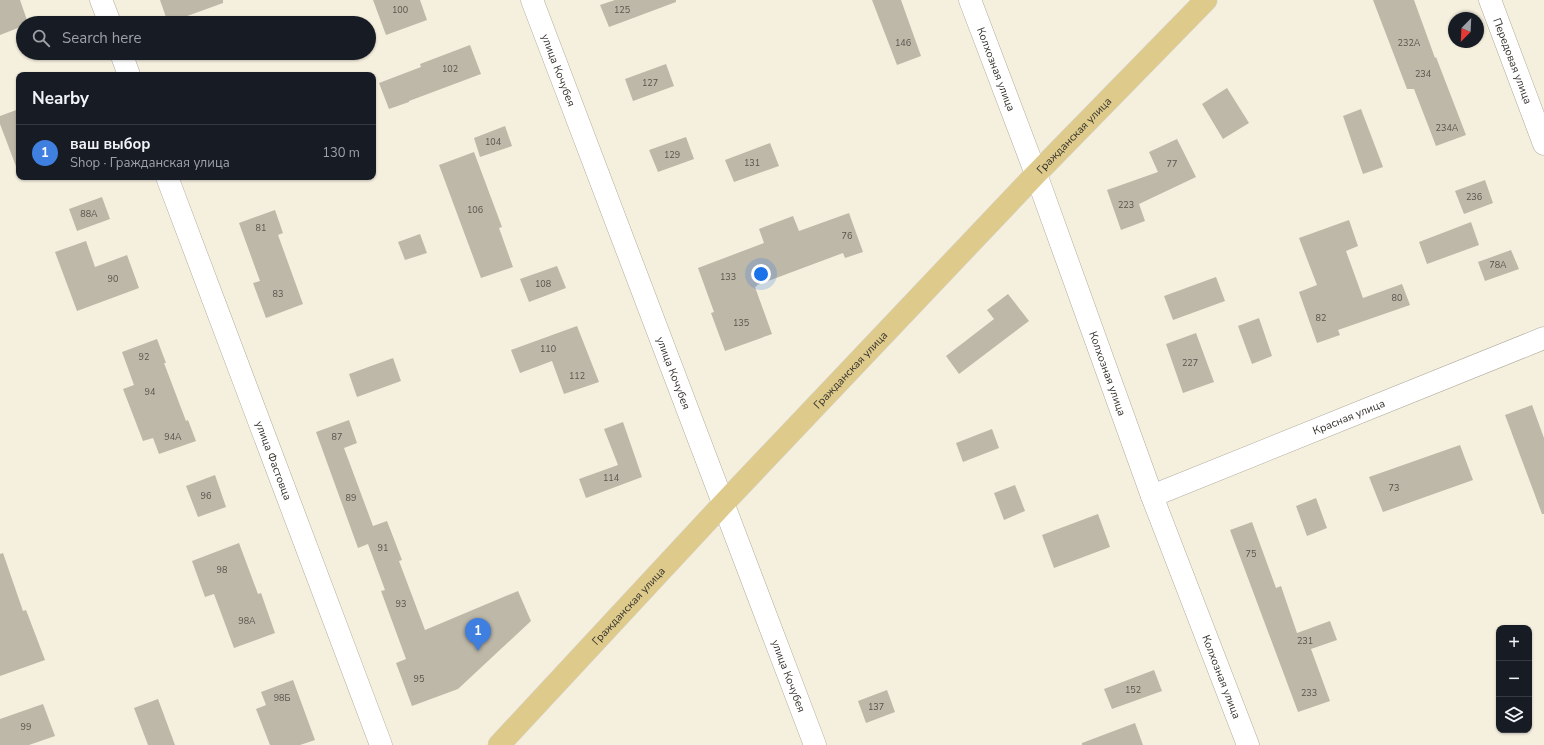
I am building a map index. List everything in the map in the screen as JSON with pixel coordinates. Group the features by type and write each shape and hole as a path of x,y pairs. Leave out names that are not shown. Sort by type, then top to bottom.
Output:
{"main road":[{"name":"Гражданская улица","path":"499,745 723,504 1036,174 1206,0"}],"street":[{"path":"101,0 107,16"},
{"name":"улица Кочубея","path":"532,0 815,745"},
{"name":"Колхозная улица","path":"970,0 1036,174 1152,496 1248,745"},
{"name":"Передовая улица","path":"1490,0 1544,144"},
{"path":"124,60 128,72"},
{"name":"улица Фастовца","path":"169,180 381,745"},
{"name":"Красная улица","path":"1152,496 1544,338"}],"building":[{"path":"0,0 20,0 26,16 16,16 16,29 0,35"},
{"path":"160,0 223,0 223,3 187,16 166,16"},
{"path":"373,0 420,0 427,20 386,35"},
{"path":"615,0 676,0 676,2 609,27 600,5"},
{"path":"872,0 901,0 921,56 897,65"},
{"path":"1373,0 1414,0 1435,58 1436,57 1466,135 1436,146 1414,89 1407,89"},
{"path":"470,45 481,74 389,109 379,83 421,67 420,64"},
{"path":"666,64 674,86 633,101 625,79"},
{"path":"1227,88 1249,123 1223,139 1202,104"},
{"path":"1361,109 1383,167 1363,174 1343,116"},
{"path":"16,110 16,166 0,124 0,116"},
{"path":"505,126 512,146 480,157 474,138"},
{"path":"686,137 694,159 658,172 649,150"},
{"path":"1177,139 1196,177 1139,204 1145,221 1121,230 1107,190 1158,172 1149,152"},
{"path":"770,143 779,166 734,182 725,160"},
{"path":"474,152 502,227 499,228 513,267 481,278 439,165"},
{"path":"1485,180 1493,203 1464,214 1455,191"},
{"path":"102,197 110,219 77,231 69,209"},
{"path":"275,210 283,233 278,235 303,304 266,318 253,283 260,281 239,223"},
{"path":"849,213 863,252 845,258 843,253 757,285 755,287 772,334 725,351 711,313 714,312 698,268 764,243 759,229 793,216 799,231"},
{"path":"1349,220 1358,246 1346,251 1363,298 1402,284 1410,305 1338,330 1340,335 1317,343 1299,292 1317,285 1299,238"},
{"path":"1471,222 1479,245 1427,264 1419,242"},
{"path":"420,234 427,253 405,260 398,242"},
{"path":"86,241 95,267 127,255 139,288 77,311 55,252"},
{"path":"1511,250 1519,269 1485,281 1478,262"},
{"path":"557,266 566,288 529,302 520,279"},
{"path":"1216,277 1225,301 1173,320 1164,296"},
{"path":"1008,294 1029,321 959,374 946,356 994,319 987,310"},
{"path":"1259,318 1272,356 1252,364 1238,326"},
{"path":"577,326 599,382 564,394 552,361 520,373 511,350"},
{"path":"1196,333 1214,382 1183,393 1166,344"},
{"path":"157,339 166,363 164,363 186,421 188,420 196,441 159,454 153,438 143,441 123,389 134,385 122,352"},
{"path":"393,358 401,381 357,397 349,374"},
{"path":"1532,405 1544,438 1544,514 1542,514 1505,415"},
{"path":"349,420 357,443 344,448 373,526 387,521 402,560 399,561 425,630 518,591 531,621 458,689 412,706 396,663 406,659 381,591 385,590 368,544 358,548 316,432"},
{"path":"623,422 642,477 586,498 579,479 618,465 604,429"},
{"path":"992,429 999,448 963,462 956,443"},
{"path":"1460,445 1473,480 1383,512 1369,477"},
{"path":"215,475 226,507 198,517 186,486"},
{"path":"1015,485 1025,511 1004,520 994,493"},
{"path":"1316,498 1327,528 1307,536 1296,506"},
{"path":"1098,514 1110,547 1054,568 1042,535"},
{"path":"1252,522 1276,588 1281,586 1297,633 1330,621 1337,640 1311,649 1330,701 1298,712 1230,530"},
{"path":"239,543 258,594 261,593 275,633 234,648 214,594 205,597 192,561"},
{"path":"3,553 23,611 26,610 45,660 0,676 0,554"},
{"path":"1154,670 1162,691 1112,709 1104,689"},
{"path":"293,680 315,740 300,745 270,745 256,709 266,705 261,692"},
{"path":"887,690 895,712 866,723 858,701"},
{"path":"158,699 175,745 148,745 134,708"},
{"path":"43,704 55,736 29,745 0,745 0,719"},
{"path":"1135,723 1143,745 1082,745 1082,743"}],"place":[{"name":"ваш выбор","path":"478,651"}]}
